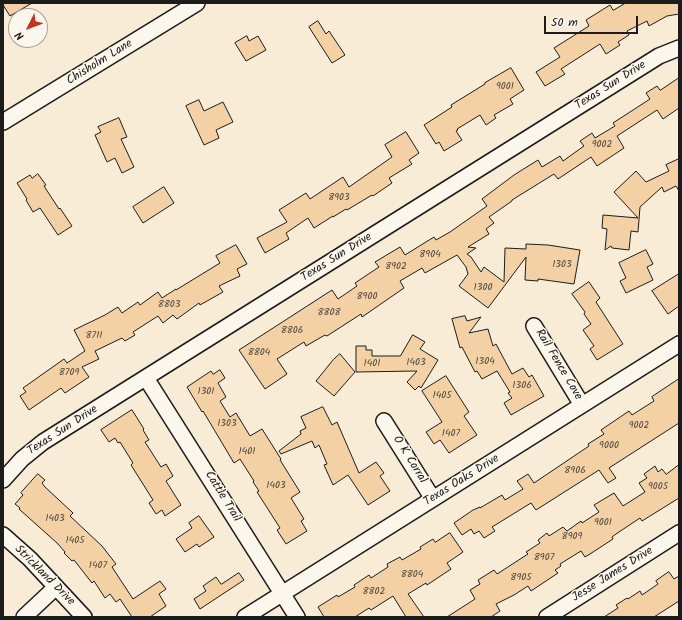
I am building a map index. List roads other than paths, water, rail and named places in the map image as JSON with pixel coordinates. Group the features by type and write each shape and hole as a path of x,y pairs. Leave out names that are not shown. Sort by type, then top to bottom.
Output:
{"street":[{"name":"Chisholm Lane","path":"3,122 197,3"},
{"name":"Texas Sun Drive","path":"3,480 22,459 43,442 659,56 679,48"},
{"name":"Rail Fence Cove","path":"534,326 582,405"},
{"name":"Texas Oaks Drive","path":"245,617 679,344"},
{"name":"Cattle Trail","path":"146,378 297,617"},
{"name":"O K Corral","path":"384,421 433,499"},
{"name":"Jesse James Drive","path":"547,617 679,533"},
{"name":"Strickland Drive","path":"3,535 30,559 84,617"},
{"path":"24,617 56,587"}]}
